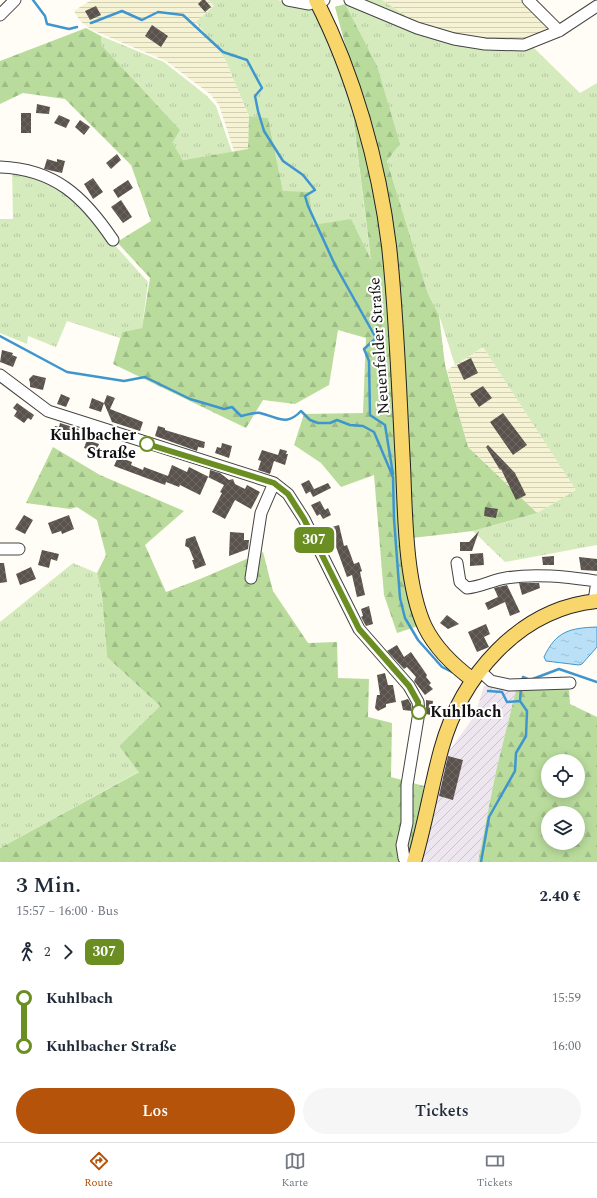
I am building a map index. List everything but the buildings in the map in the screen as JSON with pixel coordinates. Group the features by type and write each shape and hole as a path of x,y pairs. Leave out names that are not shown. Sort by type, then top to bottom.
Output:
{"main road":[{"name":"Neuenfelder Straße","path":"319,1 340,53 377,176 389,246 400,393 405,507 412,587 425,627 443,654 476,675"},
{"path":"414,862 442,749 456,709 476,675 505,643 533,622 564,610 596,601"}],"street":[{"path":"0,15 15,0"},
{"path":"288,0 309,4 319,1"},
{"path":"350,0 418,28 454,39 485,44 524,46 559,31 597,6"},
{"path":"528,0 559,31"},
{"path":"0,167 29,171 61,182 98,218 113,240"},
{"path":"0,375 48,411 274,483 288,494 304,519 359,629 409,686 418,702 419,712 407,785 407,823 402,845 404,858 408,862"},
{"path":"251,578 261,513 274,483"},
{"path":"0,549 19,549"},
{"path":"457,563 460,582 467,588 480,587 505,578 539,575 597,581 596,601"},
{"path":"476,675 491,681 509,685 570,684"}],"shaded area":[{"path":"91,0 208,0 214,6 196,23 225,59 249,116 248,149 234,151 219,105 210,94 166,61 92,30 80,21 74,11"},
{"path":"382,0 523,0 552,29 523,42 479,40 418,24"},
{"path":"483,347 577,490 537,513 468,447 447,370"},
{"path":"484,686 517,686 496,771 478,862 422,862 447,754 475,715"}],"green space":[{"path":"208,0 278,0 318,12 351,100 371,262 313,225 283,191 268,118 249,116 225,59 196,22 214,6"},
{"path":"361,0 382,0 418,24"},
{"path":"345,4 355,4 419,30 532,46 580,93 597,83 597,545 505,562 473,531 537,513 576,490 483,347 455,365 439,315 428,294 387,161 400,144"},
{"path":"345,4 377,66 400,144 387,161 428,294 439,315 445,365 468,447 537,513 473,531 403,539 418,626 397,633 384,595 374,475 341,487 321,463 294,445 304,414 363,413 366,338 338,330 329,385 295,404 263,400 246,428 113,364 122,332 142,328 150,278 117,242 151,221 131,165 65,99 23,93 0,104 0,61 86,28 101,36 101,45 180,130 172,143 183,160 248,149 249,116 268,118 283,191 309,192 313,225 351,219 371,260 351,99 358,93 335,7"},
{"path":"101,36 164,62 207,96 216,106 232,152 183,160 101,45"},
{"path":"12,170 26,173 66,191 148,282 142,328 122,332 120,338 67,321 56,347 28,336 27,344 0,333 0,219 13,219"},
{"path":"53,447 100,475 184,511 145,545 166,592 263,552 273,591 308,643 337,642 338,678 369,679 368,717 392,723 391,777 424,786 413,845 407,862 0,862 0,848 139,772 119,746 160,706 107,657 102,595 97,573 106,555 97,520 77,507 70,509 26,503"},
{"path":"73,563 97,573 102,595 107,657 160,706 119,746 140,771 0,848 0,622"},
{"path":"517,686 569,688 570,704 597,717 597,862 478,862 496,771"}],"water":[{"path":"597,627 597,647 582,664 579,665 546,661 544,657 559,636 579,628"}],"waterway":[{"path":"33,0 45,16 47,24 69,29 77,27"},
{"path":"91,23 122,11 142,20 158,12 183,15 223,52 247,60 262,88 255,96 264,131 283,161 303,175 315,190 305,196 308,206 335,265 376,338 364,349 369,361 370,415 385,425 393,474"},
{"path":"0,336 67,372 124,381 145,377 190,399 224,409 232,407 241,416 260,413 286,420 291,419 301,411 310,420 318,423 330,423 337,420 350,425 363,426 374,432 393,477 394,519 400,598 405,618 418,640 442,667 452,672"},
{"path":"522,682 523,677 530,680 559,669 597,682"},
{"path":"481,862 489,817 515,771 516,753 526,736 527,711 520,701 521,687"},
{"path":"488,691 502,692 507,702 520,701"}],"bus line":[{"name":"307","path":"147,444 274,483 288,494 304,519 359,629 373,647 409,686 418,702 419,712"}],"place":[{"name":"Kuhlbacher Straße","path":"147,444"},
{"name":"Kuhlbach","path":"419,712"}]}
